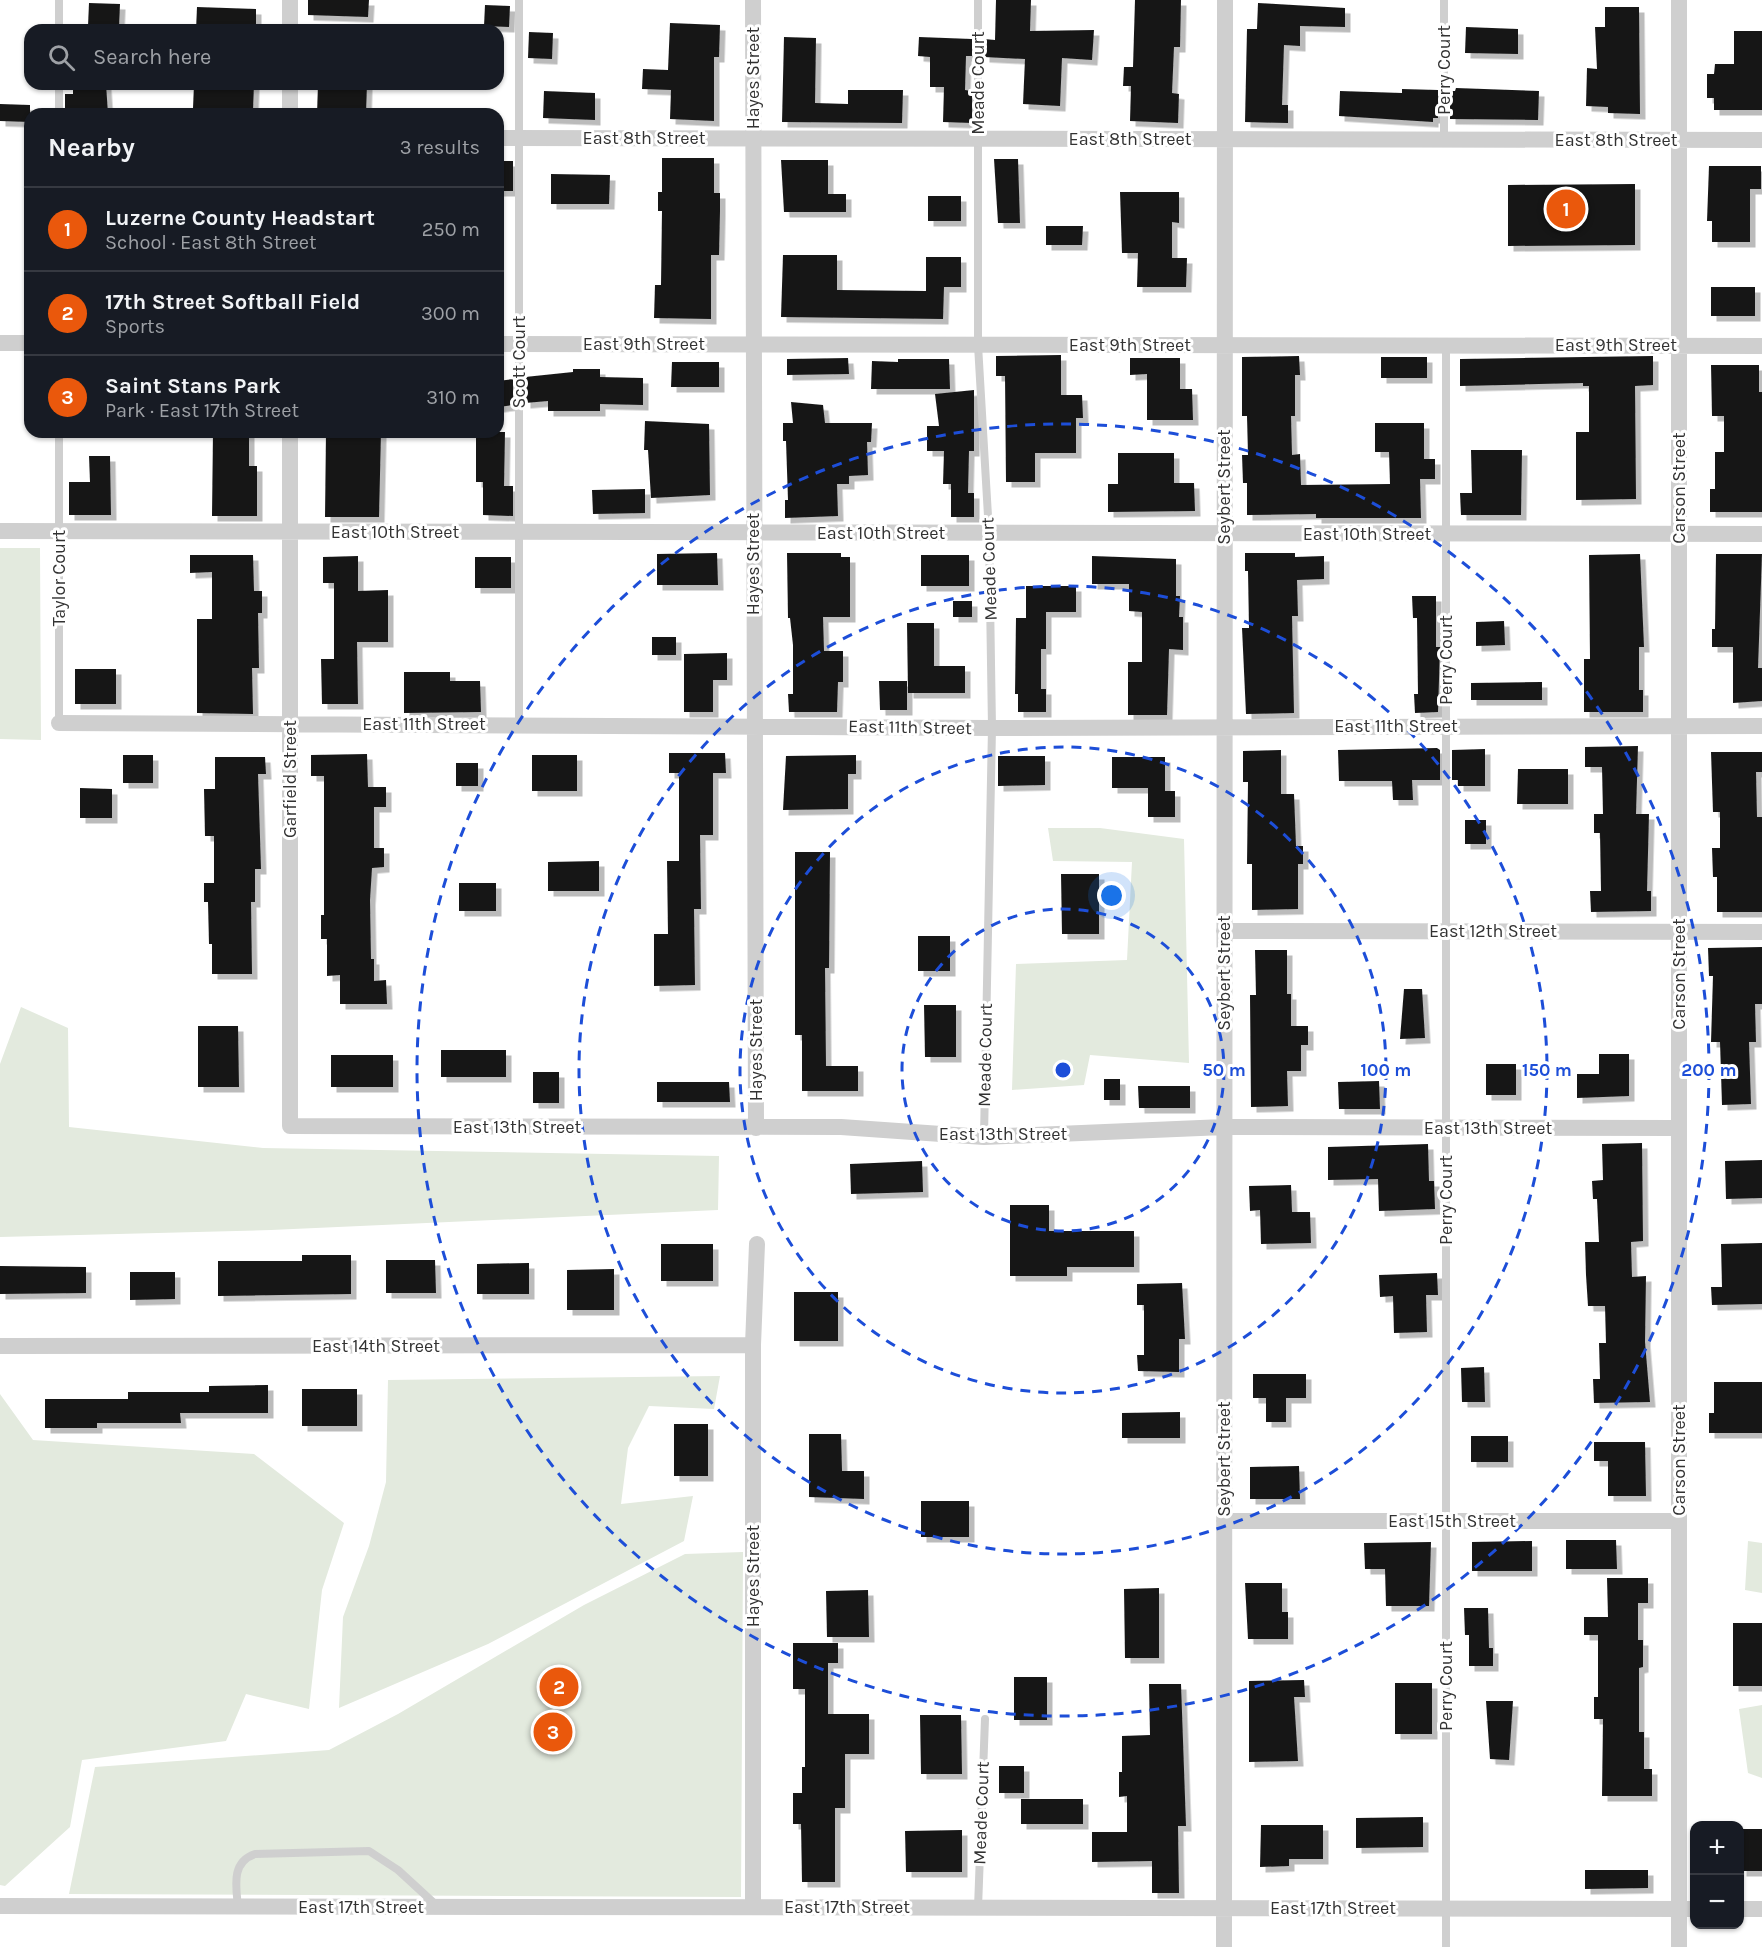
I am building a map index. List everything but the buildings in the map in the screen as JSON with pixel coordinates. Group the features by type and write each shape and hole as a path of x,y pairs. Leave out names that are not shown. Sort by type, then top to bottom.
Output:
{"street":[{"path":"290,0 290,24"},
{"name":"Hayes Street","path":"753,0 753,725 756,1128"},
{"name":"Seybert Street","path":"1224,0 1224,1947"},
{"name":"Carson Street","path":"1679,0 1679,1521 1687,1909 1679,1947"},
{"path":"290,90 290,108"},
{"name":"East 8th Street","path":"504,138 1762,140"},
{"path":"0,343 24,343"},
{"name":"East 9th Street","path":"504,344 1762,346"},
{"name":"Garfield Street","path":"290,1126 291,438"},
{"name":"East 10th Street","path":"0,531 1762,534"},
{"name":"East 11th Street","path":"59,723 992,728 1224,725 1762,726"},
{"name":"East 12th Street","path":"1224,931 1762,932"},
{"name":"East 13th Street","path":"290,1126 841,1127 984,1137 1224,1127 1679,1128"},
{"name":"Hayes Street","path":"753,1907 753,1345 758,1244"},
{"name":"East 14th Street","path":"0,1346 753,1345"},
{"name":"East 15th Street","path":"1224,1521 1679,1521"},
{"name":"East 17th Street","path":"0,1906 1687,1909"},
{"path":"1744,1909 1762,1909"}],"lane":[{"path":"59,0 59,24"},
{"name":"Scott Court","path":"519,0 519,724"},
{"name":"Meade Court","path":"978,0 978,345 989,533 992,728 984,1137"},
{"name":"Perry Court","path":"1444,0 1444,140"},
{"path":"59,90 59,108"},
{"name":"Perry Court","path":"1446,345 1446,1947"},
{"name":"Taylor Court","path":"59,438 59,723"},
{"name":"Meade Court","path":"978,1908 985,1719"},
{"path":"238,1907 238,1869 246,1857 255,1854 364,1851 376,1855 398,1870 437,1907"}],"shaded area":[{"path":"0,548 40,548 41,740 0,739"},
{"path":"1048,828 1100,828 1184,839 1189,1063 1090,1055 1084,1085 1012,1090 1016,964 1127,960 1132,862 1053,861"},
{"path":"21,1007 68,1028 69,1127 263,1148 719,1156 718,1210 271,1230 0,1237 0,1064"},
{"path":"720,1376 714,1409 649,1406 628,1448 621,1504 693,1496 684,1541 488,1644 339,1708 343,1617 369,1546 386,1482 388,1380"},
{"path":"0,1394 33,1440 254,1454 344,1523 322,1590 309,1709 246,1694 226,1741 82,1760 70,1827 5,1886 0,1885"},
{"path":"1748,1541 1762,1543 1762,1593 1745,1590"},
{"path":"743,1552 741,1897 69,1894 95,1767 329,1750 398,1714 584,1605 685,1554"},
{"path":"1762,1705 1762,1778 1748,1773 1739,1709"}],"place":[{"name":"Luzerne County Headstart","path":"1566,209"},
{"name":"17th Street Softball Field","path":"559,1687"},
{"name":"Saint Stans Park","path":"553,1732"}]}
